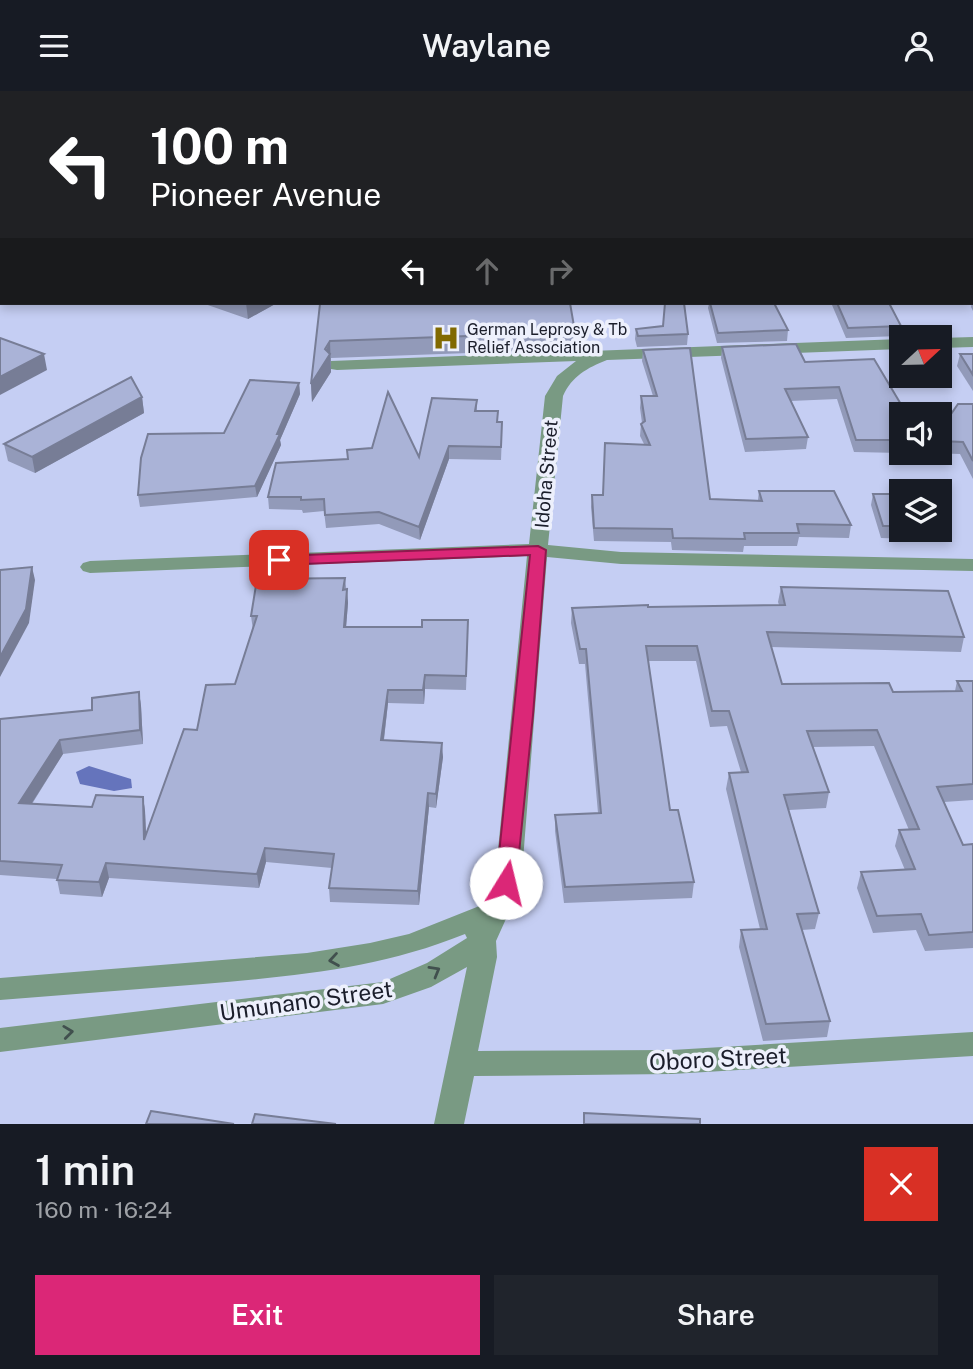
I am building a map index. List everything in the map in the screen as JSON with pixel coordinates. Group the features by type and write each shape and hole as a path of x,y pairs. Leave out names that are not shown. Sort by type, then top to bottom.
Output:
{"street":[{"path":"952,343 973,342"},
{"path":"337,365 889,344"},
{"name":"Idoha Street","path":"449,1124 483,957 482,923 506,883 510,860 554,396 562,378 604,355"},
{"path":"90,567 538,550 621,558 973,565"},
{"name":"Umunano Street","path":"0,989 307,964 399,947 482,923"},
{"name":"Umunano Street","path":"0,1040 383,993 405,987 424,977 482,923"},
{"name":"Oboro Street","path":"462,1064 671,1062 973,1044"}],"water":[{"path":"89,766 131,779 132,788 114,791 80,784 76,772"}],"building":[{"path":"320,305 570,305 575,332 330,341 325,349 330,354 311,384"},
{"path":"665,305 684,305 688,334 638,336 636,329 663,326"},
{"path":"711,305 775,305 788,330 718,333"},
{"path":"838,305 890,305 900,325 848,328"},
{"path":"0,338 44,354 0,377"},
{"path":"796,344 805,362 874,359 889,384 889,389 892,389 900,402 889,402 889,440 856,440 839,387 785,389 808,437 746,439 722,347"},
{"path":"690,348 710,499 762,501 759,491 834,491 851,525 797,524 799,533 744,533 745,539 673,538 672,529 594,528 592,495 603,495 605,443 650,445 641,424 645,421 641,396 657,396 643,350"},
{"path":"960,354 973,354 973,375"},
{"path":"131,377 142,397 32,457 4,444"},
{"path":"250,380 299,383 277,434 280,434 255,486 138,495 141,458 148,434 224,433"},
{"path":"388,392 419,457 432,398 477,400 475,411 498,411 497,422 502,422 501,447 449,446 419,527 379,512 325,515 324,499 268,497 276,463 348,459 347,450 372,448"},
{"path":"958,404 973,404 973,461 963,442 952,442 952,413"},
{"path":"873,494 889,494 889,526 883,526"},
{"path":"32,567 26,609 0,657 0,570"},
{"path":"345,578 343,590 347,589 344,627 422,627 422,620 468,620 466,676 425,675 423,690 388,690 381,740 442,743 436,794 428,793 418,891 329,888 334,854 265,848 257,874 106,863 99,882 57,880 62,865 0,861 0,719 92,710 92,698 139,692 140,730 60,740 19,803 92,807 96,795 143,797 144,840 184,729 197,730 206,685 235,684 257,616 251,616 257,579"},
{"path":"781,587 948,591 964,637 767,632 782,684 889,683 893,692 962,691 957,681 973,681 973,784 937,787 963,845 973,844 973,932 929,935 921,914 877,916 861,872 915,869 899,830 919,829 877,730 807,731 829,792 784,795 819,913 797,914 830,1021 766,1024 741,930 767,929 729,773 748,772 729,711 712,711 697,646 646,646 670,810 678,810 694,882 565,887 555,815 601,813 586,649 580,649 572,608 785,605"},
{"path":"151,1111 234,1124 146,1124"},
{"path":"584,1113 700,1119 700,1124 584,1124"},
{"path":"255,1114 336,1124 252,1124"}],"place":[{"name":"German Leprosy & Tb Relief Association","path":"446,338"}],"route":[{"path":"279,560 538,550 506,883"}]}
